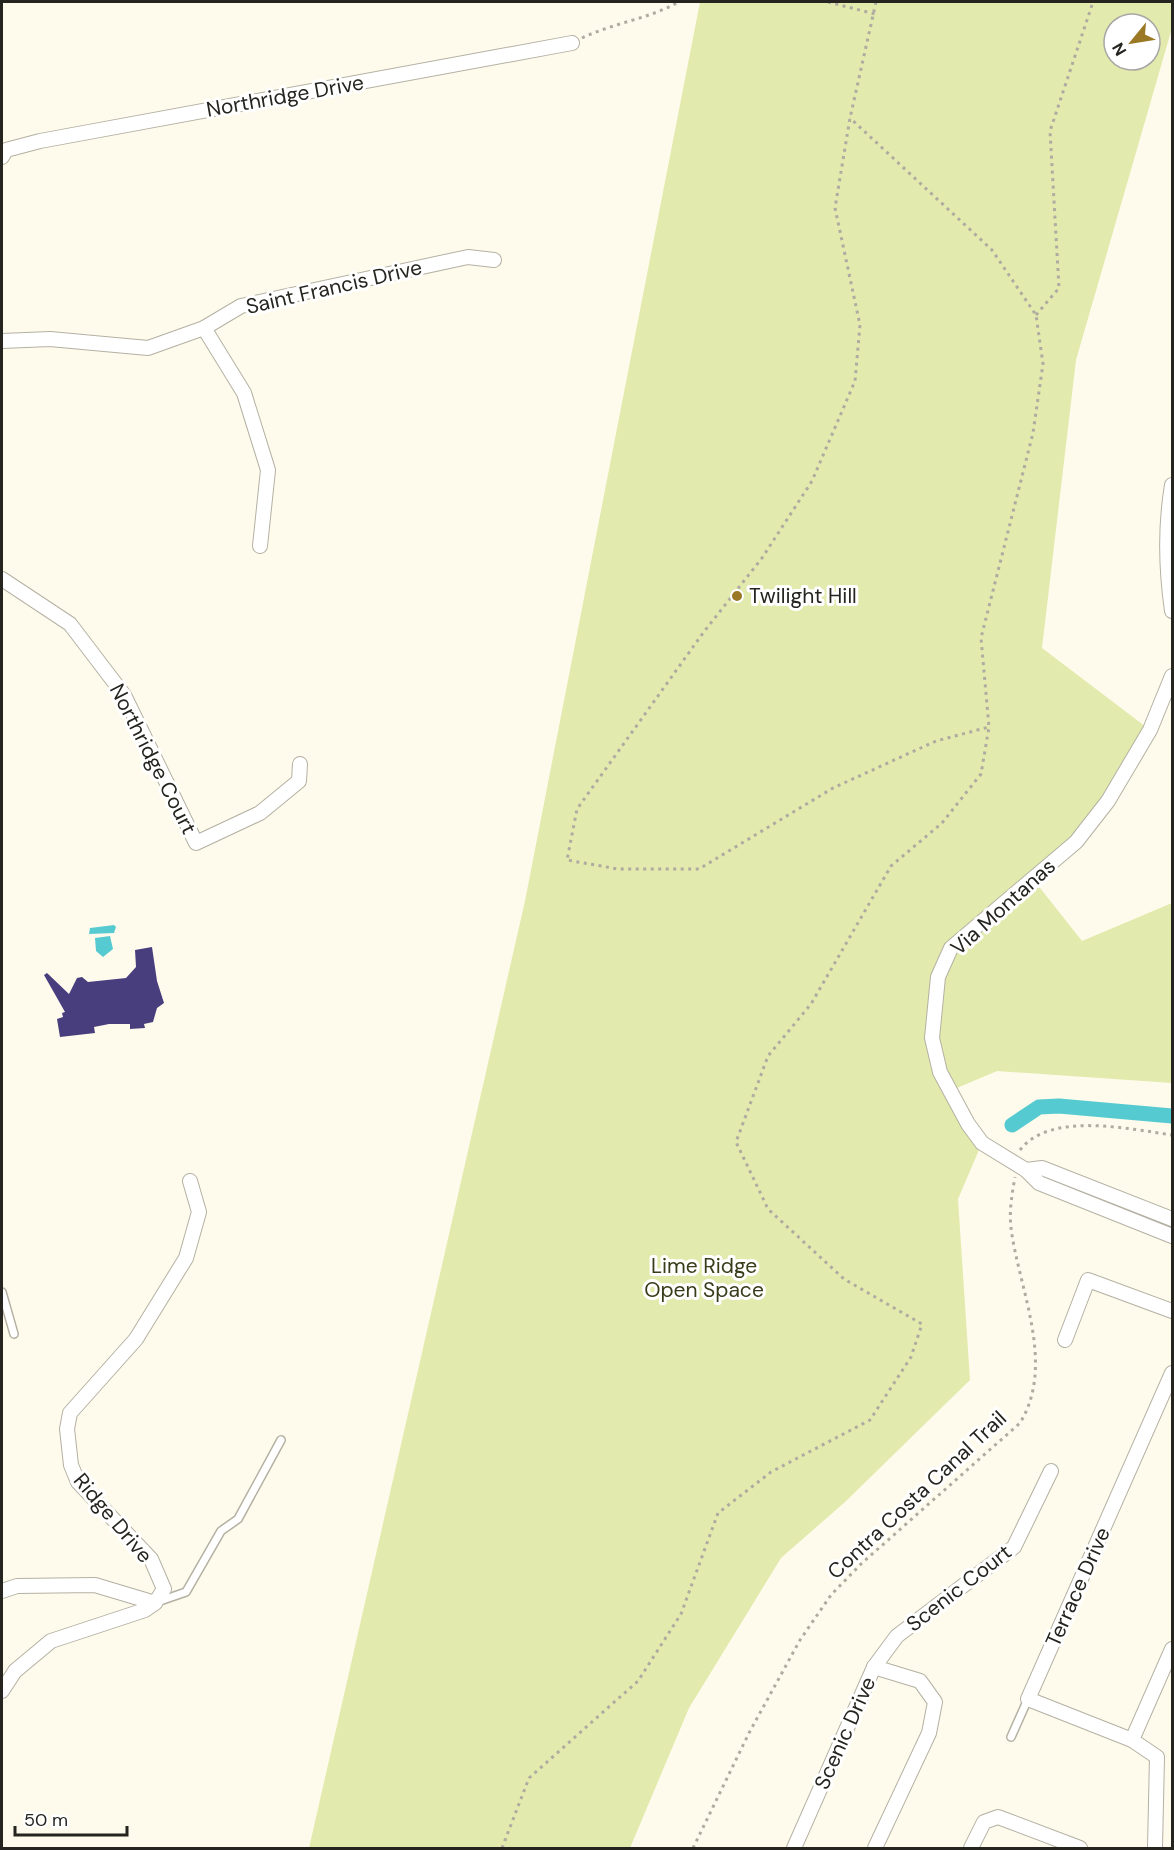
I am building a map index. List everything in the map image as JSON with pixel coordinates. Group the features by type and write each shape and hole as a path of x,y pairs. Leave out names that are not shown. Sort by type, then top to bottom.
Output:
{"street":[{"name":"Northridge Drive","path":"2,157 6,150 40,141 572,43"},
{"name":"Saint Francis Drive","path":"2,341 50,339 148,348 204,328 241,306 468,257 494,260"},
{"path":"204,328 244,393 268,470 260,546"},
{"path":"1173,485 1168,510 1167,574 1173,611"},
{"name":"Northridge Court","path":"2,579 70,624 124,695 196,843 260,813 299,781 300,764"},
{"name":"Via Montanas","path":"1173,676 1150,730 1102,810 1076,842 951,948 938,977 932,1038 940,1072 968,1124 982,1143 1039,1183 1173,1236"},
{"name":"Via Montanas","path":"1016,1166 1042,1168 1173,1219"},
{"name":"Ridge Drive","path":"155,1603 164,1589 151,1559 78,1482 68,1450 67,1429 70,1413 136,1339 186,1258 199,1212 190,1181"},
{"path":"1065,1340 1088,1280 1173,1311"},
{"name":"Terrace Drive","path":"1028,1699 1173,1373"},
{"name":"Scenic Court","path":"874,1667 897,1636 1014,1547 1051,1471"},
{"path":"2,1591 17,1586 95,1585 155,1603"},
{"path":"2,1691 15,1671 51,1641 145,1610 155,1603"},
{"path":"1132,1740 1173,1649"},
{"name":"Scenic Drive","path":"794,1848 874,1667 920,1681 936,1702 929,1733 875,1848"},
{"path":"1028,1699 1132,1740 1157,1757 1155,1848"},
{"path":"971,1848 984,1822 998,1817 1080,1848"}],"lane":[{"path":"2,1292 14,1334"},
{"path":"155,1603 186,1592 221,1531 238,1519 281,1440"},
{"path":"1011,1737 1028,1699"}],"path":[{"path":"572,43 615,24 662,11 678,2"},
{"path":"828,2 875,14"},
{"path":"876,2 850,118 835,208 860,325 855,381 812,481 762,558 703,633 578,809 567,860 618,869 699,869 833,788 936,741 989,727"},
{"path":"1036,315 1059,288 1050,131 1093,2"},
{"path":"502,1848 529,1778 638,1681 681,1614 718,1513 771,1472 870,1420 911,1357 922,1324 844,1279 768,1209 736,1142 768,1056 811,1004 891,866 942,823 981,774 989,727 981,638 1033,434 1043,364 1036,315 992,250 850,118"},
{"name":"Contra Costa Canal Trail","path":"693,1848 749,1732 800,1641 831,1595 870,1556 1020,1423 1027,1412 1036,1377 1035,1347 1011,1227 1011,1201 1020,1149 1046,1130 1061,1127 1113,1127 1173,1135"}],"green space":[{"name":"Lime Ridge Open Space","path":"700,2 1172,2 1172,28 1162,63 1162,12 1102,12 1102,72 1159,72 1076,360 1042,648 1150,730 1108,801 1033,879 1082,941 1172,903 1172,1083 997,1071 950,1091 982,1143 958,1199 970,1380 845,1502 781,1558 689,1708 630,1848 309,1848 525,901"}],"water":[{"path":"114,925 116,927 114,933 89,934 90,928"},
{"path":"110,936 113,949 103,957 96,951 95,938"}],"building":[{"path":"152,947 157,981 164,1003 157,1008 153,1022 144,1024 145,1028 130,1029 130,1024 109,1024 94,1027 95,1033 60,1037 57,1019 63,1017 62,1013 65,1012 44,975 47,973 69,994 77,978 82,977 88,982 126,978 136,967 135,950"}],"waterway":[{"path":"1012,1125 1039,1107 1059,1106 1172,1116"}],"place":[{"name":"Twilight Hill","path":"737,596"}]}
